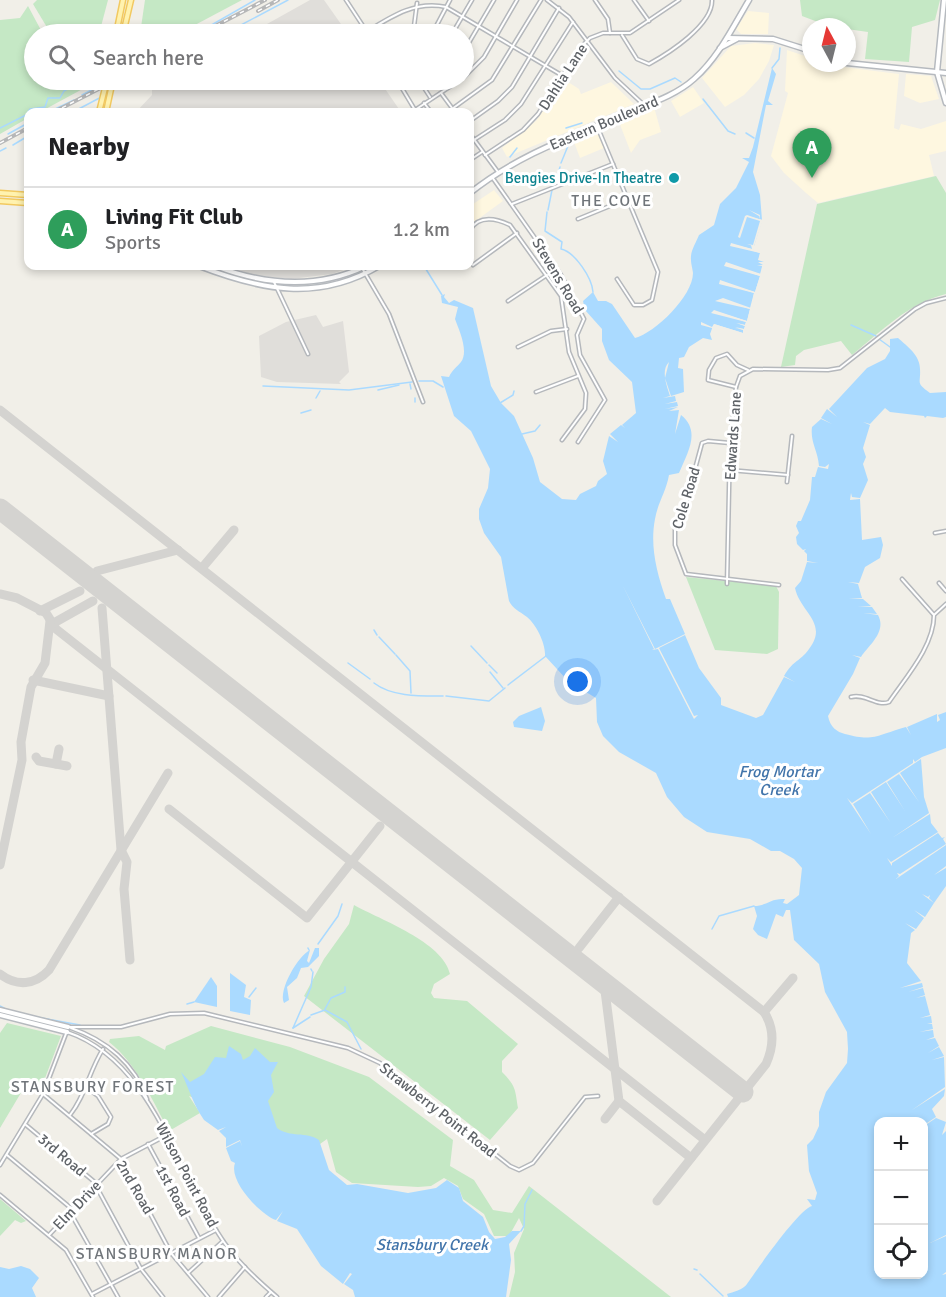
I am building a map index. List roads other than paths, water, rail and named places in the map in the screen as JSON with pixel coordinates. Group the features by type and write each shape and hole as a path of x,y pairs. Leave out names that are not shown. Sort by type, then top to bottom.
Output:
{"main road":[{"path":"118,24 123,0"},
{"path":"125,24 131,0"},
{"name":"Eastern Boulevard","path":"474,191 498,172 526,156 645,106 689,83 720,48 749,0"},
{"path":"944,0 937,72 946,103"},
{"path":"734,26 739,38"},
{"path":"727,38 782,41 802,48"},
{"path":"720,48 739,38"},
{"path":"856,64 946,73"},
{"path":"100,108 104,90"},
{"path":"106,108 110,90"},
{"path":"0,193 24,195"},
{"path":"0,201 24,203"},
{"path":"210,270 244,282 276,288 324,286 370,270"},
{"path":"228,270 274,282 324,280 354,270"},
{"name":"Wilson Point Road","path":"0,1010 68,1029"},
{"name":"Wilson Point Road","path":"0,1015 68,1029"}],"street":[{"path":"346,0 362,24"},
{"path":"437,24 450,0"},
{"path":"458,24 472,0"},
{"path":"474,34 494,0"},
{"path":"474,68 479,64 517,0"},
{"path":"453,108 489,83 541,0"},
{"path":"547,0 573,22 619,83 645,106"},
{"path":"595,0 608,19 610,33"},
{"path":"634,0 649,21"},
{"path":"676,1 634,32 622,35 637,59 650,64 697,29 709,14 712,0"},
{"path":"381,24 417,3 431,1 446,7 473,24"},
{"path":"414,24 417,3"},
{"path":"474,118 508,92 559,8"},
{"path":"498,172 474,140 514,112 527,98 573,22"},
{"path":"474,24 563,76"},
{"name":"Dahlia Lane","path":"485,155 529,125 543,108 586,41 599,34 622,35"},
{"path":"403,90 414,108"},
{"path":"425,90 431,99"},
{"path":"418,108 443,90"},
{"path":"440,92 451,108"},
{"path":"424,103 428,108"},
{"path":"597,125 658,272 652,300 643,305 634,305 618,279"},
{"path":"474,157 482,152"},
{"path":"512,204 613,165"},
{"name":"Stevens Road","path":"492,177 561,275 584,319 577,335 580,355 605,400 578,442"},
{"path":"578,219 627,199"},
{"path":"474,224 489,219 509,224 561,296 570,356 586,393 586,405 576,423 562,440"},
{"path":"474,265 517,233"},
{"path":"364,270 391,318 423,402"},
{"path":"508,301 547,275"},
{"path":"274,282 308,354"},
{"name":"Edwards Lane","path":"727,582 730,444 736,387 740,376 748,370 840,368 915,309 926,303 946,298"},
{"path":"518,347 551,331 567,328"},
{"path":"736,387 708,380 709,370 716,358 727,354 737,364 748,370"},
{"path":"536,392 579,376"},
{"path":"787,482 792,436"},
{"name":"Cole Road","path":"727,582 686,574 674,540 675,527 682,516 702,443 708,441 730,444"},
{"path":"729,470 788,475"},
{"path":"935,533 946,531"},
{"path":"851,697 860,695 882,704 889,702 926,646 933,630 933,615 902,579"},
{"path":"727,582 775,582 779,585"},
{"path":"939,583 946,591"},
{"path":"933,615 946,604"},
{"name":"Strawberry Point Road","path":"68,1029 121,1027 170,1014 204,1013 348,1048 380,1064 510,1166 519,1170 530,1166 585,1098 591,1095 598,1096"},
{"path":"0,1165 43,1094 68,1029"},
{"name":"Wilson Point Road","path":"68,1029 103,1049 125,1069 148,1103"},
{"name":"Wilson Point Road","path":"68,1029 99,1041 121,1058 140,1082 165,1136 223,1241 245,1267 277,1297"},
{"path":"70,1115 87,1088 94,1066 103,1049"},
{"path":"87,1088 98,1096 111,1116 108,1124 91,1134"},
{"name":"2nd Road","path":"43,1094 121,1159 171,1253 208,1297"},
{"name":"3rd Road","path":"26,1125 96,1185 141,1269 163,1297"},
{"name":"Elm Drive","path":"49,1235 121,1159 165,1136"},
{"name":"1st Road","path":"148,1144 199,1238"},
{"path":"7,1155 72,1210 109,1284 118,1297"},
{"path":"0,1195 69,1253 93,1295 109,1284 216,1230"},
{"path":"188,1273 223,1241"},
{"path":"219,1297 245,1267"},
{"path":"266,1297 271,1292"}],"water":[{"name":"Frog Mortar Creek","path":"772,68 776,74 768,101 773,105 766,105 753,172 760,195 762,220 747,216 762,221 754,246 751,245 752,249 731,244 760,253 759,259 764,261 760,274 725,264 760,276 755,292 720,282 754,293 750,308 718,299 750,309 747,321 714,311 746,322 745,325 737,323 745,326 744,329 735,328 744,330 743,333 714,324 710,334 712,340 703,338 689,347 684,357 679,358 678,368 683,369 684,392 671,396 665,379 670,396 663,398 675,396 676,401 665,404 677,402 678,406 665,409 678,407 669,411 679,410 675,434 681,415 687,421 692,435 689,450 679,473 669,475 658,507 654,529 654,548 666,599 670,599 685,634 655,649 623,586 654,649 652,650 658,649 694,719 698,715 694,716 659,648 685,635 699,668 721,698 721,705 756,718 763,715 784,677 795,682 784,676 791,666 806,653 814,640 815,625 795,588 801,581 807,562 818,563 807,561 807,554 804,551 806,549 803,550 797,544 796,537 799,533 796,526 798,521 801,521 810,500 812,477 815,477 818,467 828,469 829,464 825,467 819,466 812,427 821,419 832,424 821,418 827,409 837,417 829,409 867,368 885,359 890,351 890,339 898,338 918,359 922,387 930,393 946,392 946,417 927,416 925,418 924,416 890,412 885,408 870,424 863,422 870,425 863,448 866,457 863,464 868,480 860,498 852,497 851,493 850,500 860,499 862,540 881,537 883,545 880,558 865,567 859,583 848,582 858,584 862,598 849,598 863,599 871,606 858,606 872,607 877,614 863,613 878,615 880,627 876,638 861,657 852,655 860,658 828,716 832,726 839,732 869,737 906,727 911,735 907,727 937,714 937,722 940,720 938,715 946,712 946,748 922,757 915,762 913,759 913,763 852,803 847,798 871,834 853,804 870,793 890,822 871,792 886,782 905,811 887,782 899,774 919,802 900,773 921,759 924,797 929,813 892,838 930,814 931,823 938,832 891,862 887,858 892,866 892,863 938,833 942,838 945,837 943,839 946,844 900,874 897,873 899,876 896,879 946,845 946,866 934,875 946,868 946,886 925,917 914,910 924,918 916,929 905,923 915,930 911,933 907,963 921,981 900,988 922,983 923,987 908,992 923,988 925,995 916,998 925,996 930,1015 920,1018 931,1016 932,1023 927,1024 932,1024 933,1029 919,1032 933,1030 934,1037 926,1040 935,1038 939,1046 928,1053 939,1047 944,1056 932,1060 944,1057 945,1087 912,1110 945,1089 944,1096 932,1109 936,1117 928,1122 928,1117 874,1117 874,1279 928,1279 928,1123 936,1118 946,1122 942,1135 946,1131 946,1235 930,1243 946,1236 946,1272 942,1275 946,1274 946,1297 728,1297 727,1294 745,1286 797,1218 812,1206 807,1199 815,1200 817,1193 809,1171 807,1145 813,1139 819,1126 819,1112 826,1092 847,1063 847,1032 825,992 819,964 794,940 790,910 786,910 783,917 776,914 767,939 758,935 753,929 757,916 754,906 780,899 785,899 783,903 787,904 799,895 802,868 794,859 780,851 771,851 750,839 707,832 684,817 667,797 656,773 619,752 603,736 597,722 596,698 569,682 545,656 542,640 534,624 509,601 501,557 484,533 479,519 479,509 488,488 490,469 471,431 454,416 441,376 449,377 461,362 464,352 455,319 458,307 442,303 441,296 445,294 444,297 449,303 454,300 473,308 491,386 501,403 514,416 533,458 540,482 562,499 576,500 580,494 596,486 598,481 607,474 603,461 609,436 618,442 610,434 621,425 625,428 622,425 636,413 632,382 609,360 602,341 602,329 585,310 583,301 593,292 598,301 612,304 635,338 652,329 672,312 687,292 691,282 693,273 691,253 699,235 714,225 720,204 736,188 749,162 742,158 749,158 753,147"},
{"path":"541,707 545,721 542,731 514,727 513,722 519,716"},
{"path":"315,948 319,948 319,956 308,967 301,968 297,978 287,987 289,1000 284,1003 284,990 290,974 305,953 310,950 307,961 309,963"},
{"path":"230,973 246,985 244,997 251,1000 250,1015 230,1011"},
{"path":"211,977 217,986 217,1007 194,1002"},
{"name":"Stansbury Creek","path":"229,1046 241,1054 243,1060 250,1056 255,1048 270,1062 278,1062 271,1075 274,1092 268,1101 277,1128 287,1133 314,1137 319,1140 329,1170 347,1185 357,1184 408,1193 436,1188 447,1180 459,1188 463,1201 483,1217 489,1232 495,1239 505,1237 512,1231 521,1231 509,1244 511,1260 506,1297 355,1297 353,1290 344,1284 352,1274 350,1273 343,1284 321,1266 297,1229 277,1221 283,1211 276,1220 262,1212 247,1196 236,1179 235,1163 231,1161 226,1148 240,1141 242,1146 240,1140 226,1147 226,1138 219,1131 226,1127 218,1130 204,1120 197,1109 181,1072 190,1082 204,1074 215,1057 226,1058"},
{"path":"21,1266 30,1269 39,1278 32,1288 36,1297 0,1297 0,1267 9,1269"}],"waterway":[{"path":"213,24 255,0"},
{"path":"243,24 288,0"},
{"name":"Frog Mortar Creek","path":"772,68 779,59 780,48"},
{"path":"619,71 641,89 650,89 675,78 681,82"},
{"path":"38,108 45,107 48,98 60,98 66,90"},
{"path":"82,95 92,90"},
{"path":"81,108 107,94"},
{"path":"703,99 728,131 735,134"},
{"path":"57,108 74,100"},
{"path":"0,128 24,116"},
{"path":"566,128 582,123"},
{"path":"8,134 24,125"},
{"path":"746,133 754,138"},
{"path":"13,145 24,138"},
{"path":"561,163 570,141"},
{"path":"0,151 6,148"},
{"path":"510,157 517,148"},
{"path":"554,186 560,167"},
{"path":"548,210 552,190"},
{"path":"547,212 545,231 562,242 561,249 572,255 582,266 590,280 593,292"},
{"name":"Frog Mortar Creek","path":"426,270 442,295"},
{"path":"851,325 876,336"},
{"path":"879,339 890,347"},
{"name":"Frog Mortar Creek","path":"419,381 433,381 443,387"},
{"path":"263,386 349,390 412,382"},
{"path":"410,384 411,389"},
{"path":"378,390 399,385"},
{"path":"316,398 320,391"},
{"path":"500,403 513,395 514,391"},
{"path":"301,413 311,410"},
{"path":"522,434 535,431 540,425"},
{"path":"374,630 377,635"},
{"path":"379,637 395,654"},
{"path":"471,646 487,663"},
{"path":"396,655 410,671 411,693"},
{"path":"508,685 546,656"},
{"path":"348,663 370,679"},
{"path":"489,665 497,673"},
{"path":"490,672 503,688"},
{"path":"374,683 381,688 398,693 443,696"},
{"path":"446,696 489,701 505,688"},
{"path":"318,944 338,916 342,904"},
{"name":"Frog Mortar Creek","path":"712,929 719,916 754,906"},
{"path":"293,1028 311,987 313,972"},
{"path":"325,1009 331,998 345,992 345,987"},
{"path":"249,997 256,988"},
{"path":"187,1004 194,1002"},
{"path":"0,1006 4,1008"},
{"path":"311,1015 325,1010 347,1022 361,1049"},
{"path":"36,1017 80,1025"},
{"path":"293,1028 310,1017"},
{"path":"521,1231 524,1226 525,1204 532,1190"},
{"path":"700,1274 723,1296"}],"railway":[{"path":"219,24 265,0"},
{"path":"258,11 278,0"},
{"path":"62,108 97,90"},
{"path":"0,143 24,130"}],"place":[{"name":"Bengies Drive-In Theatre","path":"674,178"},
{"name":"Living Fit Club","path":"812,178"}],"district":[{"name":"THE COVE","path":"612,200"},
{"name":"STANSBURY FOREST","path":"93,1086"},
{"name":"STANSBURY MANOR","path":"157,1253"}]}
